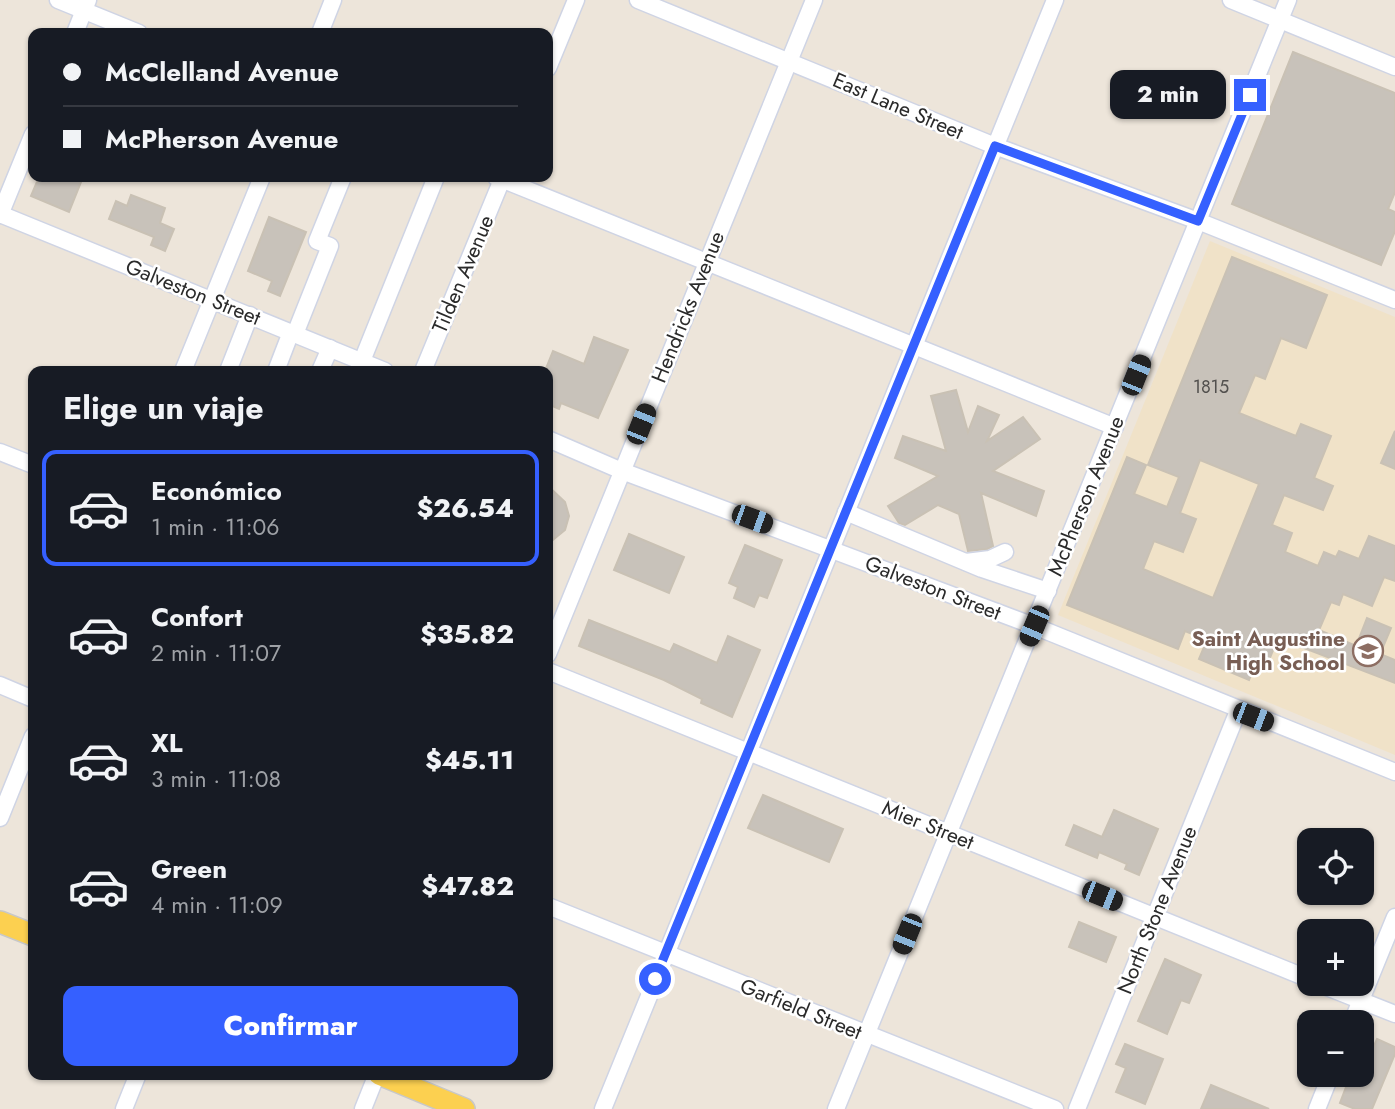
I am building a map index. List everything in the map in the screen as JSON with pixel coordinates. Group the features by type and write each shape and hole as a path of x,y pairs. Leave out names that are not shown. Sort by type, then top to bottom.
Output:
{"main road":[{"path":"0,922 28,933"},
{"path":"393,1080 464,1109"}],"street":[{"path":"58,0 86,6 129,28"},
{"path":"322,28 333,0"},
{"path":"553,56 576,0"},
{"name":"East Lane Street","path":"638,0 995,146 1198,221 1395,300"},
{"name":"Hendricks Avenue","path":"553,642 814,0"},
{"path":"603,1109 912,345 1055,0"},
{"path":"1231,0 1395,66"},
{"name":"McPherson Avenue","path":"836,1109 1288,0"},
{"path":"77,28 86,6"},
{"path":"0,214 28,146"},
{"path":"185,366 260,182"},
{"path":"278,366 330,247 317,241 341,182"},
{"path":"366,366 434,182"},
{"name":"Tilden Avenue","path":"425,366 498,182"},
{"path":"510,182 1115,427"},
{"name":"Galveston Street","path":"0,214 330,348 366,366"},
{"path":"230,366 250,315"},
{"path":"322,366 330,348"},
{"name":"Galveston Street","path":"553,441 622,471 1034,626 1238,711 1395,772"},
{"path":"0,452 28,463"},
{"path":"845,512 966,562 1048,591"},
{"path":"966,562 990,559 1005,552"},
{"name":"Mier Street","path":"553,673 1297,974"},
{"path":"0,685 28,697"},
{"name":"North Stone Avenue","path":"1077,1109 1238,711"},
{"path":"0,818 28,748"},
{"name":"Garfield Street","path":"553,908 1055,1109"},
{"path":"1357,1010 1395,917"},
{"path":"1350,996 1395,1014"},
{"path":"124,1109 136,1080"},
{"path":"363,1109 375,1080"},
{"path":"1317,1109 1326,1087"}],"shaded area":[{"path":"1210,241 1395,317 1395,755 1058,615"}],"building":[{"path":"1293,52 1395,93 1395,192 1388,209 1395,212 1395,231 1381,265 1232,204"},
{"path":"37,182 81,182 69,212 31,196"},
{"path":"131,195 165,208 160,223 174,229 165,251 151,245 154,237 109,219 116,201 127,206"},
{"path":"269,217 306,232 280,296 268,291 272,281 248,271"},
{"path":"1232,257 1327,295 1306,348 1281,338 1265,379 1255,375 1239,413 1296,436 1301,424 1331,436 1314,478 1333,486 1323,510 1284,495 1272,525 1292,533 1285,552 1318,566 1324,552 1336,557 1339,551 1359,559 1369,536 1395,546 1395,581 1384,577 1372,606 1343,594 1339,605 1331,602 1319,630 1356,646 1367,618 1391,628 1380,654 1395,660 1395,683 1278,638 1267,665 1257,661 1249,680 1199,659 1207,640 1185,631 1178,649 1067,605 1127,457 1146,465 1134,494 1167,507 1179,477 1148,465","holes":["1200,460 1259,484 1213,598 1143,569 1154,541 1183,552 1196,519 1180,513"]},
{"path":"594,337 628,350 598,418 561,403 559,409 553,406 553,366 547,366 553,351 584,364"},
{"path":"956,390 968,432 978,406 999,415 987,441 1023,417 1040,439 993,471 1044,491 1036,516 981,493 993,546 987,549 968,551 959,514 938,505 905,525 899,523 888,506 938,476 895,458 903,436 946,451 931,396"},
{"path":"1395,431 1395,469 1381,463"},
{"path":"553,491 565,502 569,516 565,530 553,540"},
{"path":"629,534 684,557 669,593 614,570"},
{"path":"745,545 782,560 767,598 759,595 754,607 734,598 738,587 729,583"},
{"path":"589,620 670,652 674,644 717,663 728,636 760,650 732,717 701,703 702,699 664,680 579,646"},
{"path":"763,795 843,829 829,862 748,828"},
{"path":"1114,810 1158,829 1139,875 1125,869 1127,864 1099,852 1097,858 1066,845 1074,825 1102,837"},
{"path":"1079,922 1116,937 1106,962 1069,947"},
{"path":"1165,959 1201,975 1189,1003 1181,1000 1167,1034 1138,1021"},
{"path":"1377,1039 1395,1047 1395,1054 1372,1109 1355,1109 1340,1103 1346,1087 1374,1087 1374,1046"},
{"path":"1125,1044 1163,1059 1145,1104 1116,1092 1126,1068 1116,1064"},
{"path":"1211,1085 1269,1109 1201,1109"}],"place":[{"name":"Saint Augustine High School","path":"1368,651"}],"route":[{"path":"655,979 995,146 1198,221 1250,95"}]}
